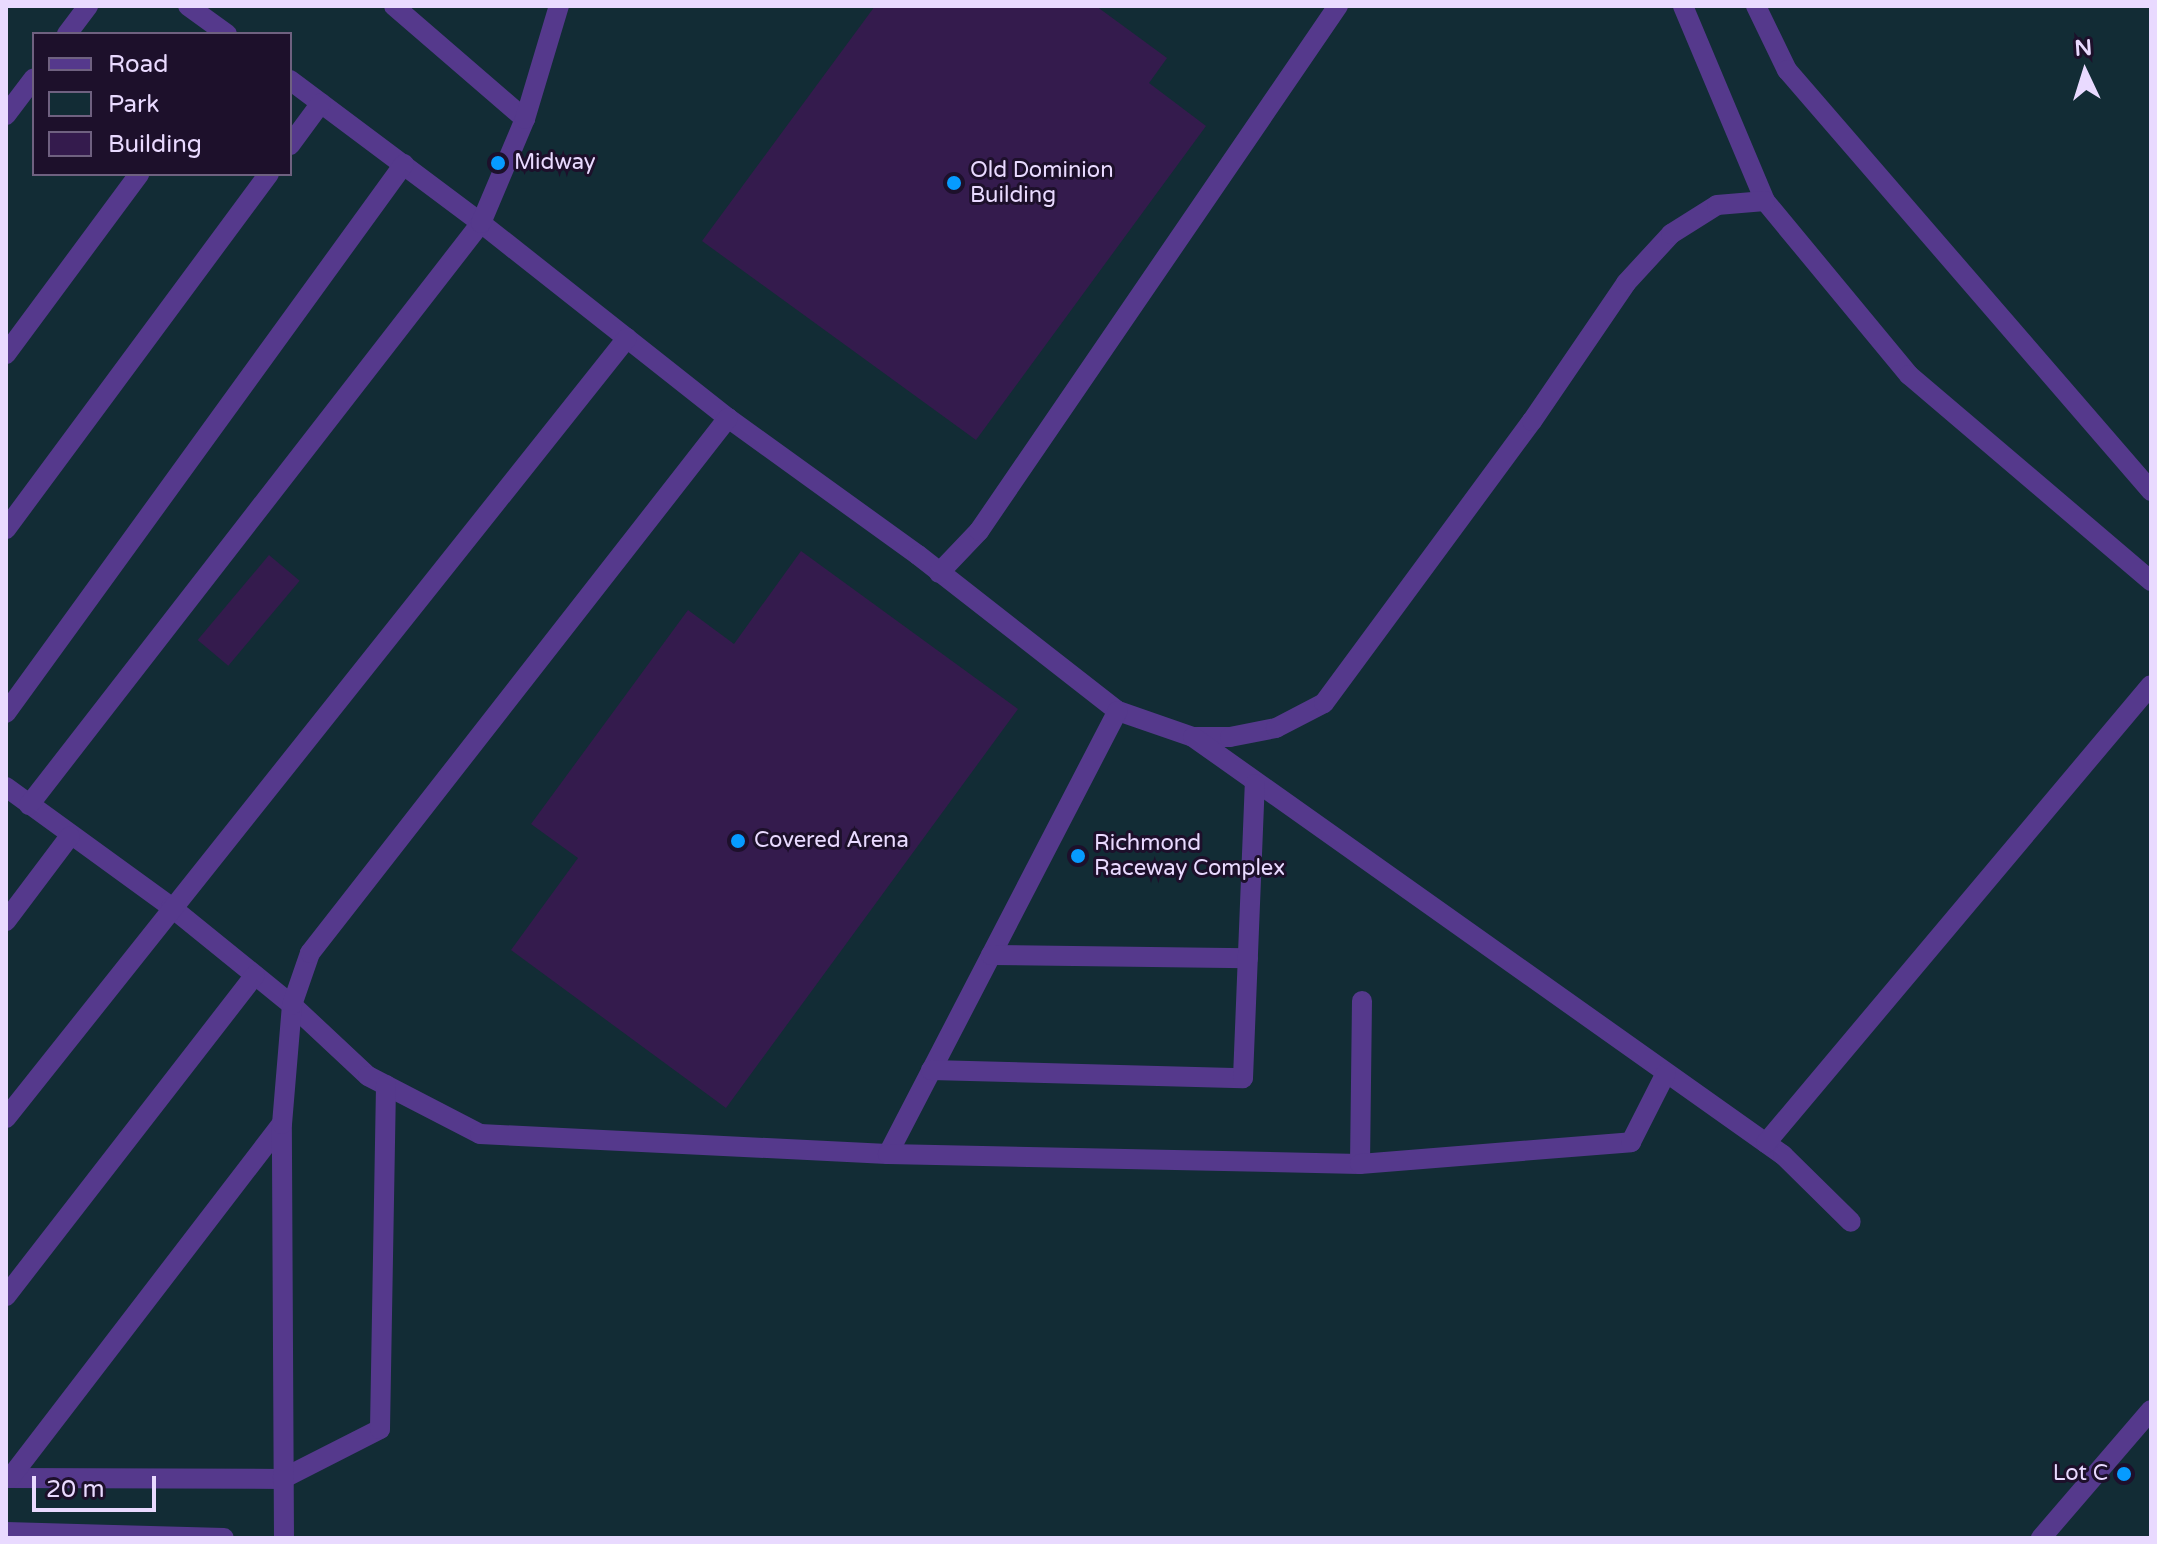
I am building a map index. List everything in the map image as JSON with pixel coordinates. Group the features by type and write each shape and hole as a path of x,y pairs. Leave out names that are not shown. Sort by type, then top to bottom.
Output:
{"street":[{"path":"68,32 88,6"},
{"path":"188,6 224,32"},
{"path":"394,6 525,119"},
{"path":"29,805 481,223 525,119 559,6"},
{"path":"939,573 979,531 1338,6"},
{"path":"1683,6 1765,201 1909,375 2151,581"},
{"path":"1756,6 1787,70 2151,491"},
{"path":"6,115 32,81"},
{"path":"292,81 481,223 728,418 939,573 1118,711 1153,726 1193,737 1230,737 1276,728 1324,703 1532,421 1626,283 1671,234 1717,205 1765,201"},
{"path":"292,142 321,103"},
{"path":"6,713 404,164"},
{"path":"6,354 138,176"},
{"path":"6,529 268,176"},
{"path":"6,1118 627,338"},
{"path":"284,1538 282,1124 292,1005 310,953 728,418"},
{"path":"1766,1143 2151,685"},
{"path":"888,1154 1118,711"},
{"path":"1193,737 1255,784 1766,1143 1851,1222"},
{"path":"931,1070 1243,1078 1255,784"},
{"path":"6,787 171,907 292,1005 368,1076 480,1134 888,1154 1360,1164 1631,1142 1666,1073"},
{"path":"6,921 70,836"},
{"path":"991,955 1248,958"},
{"path":"6,1296 255,975"},
{"path":"1360,1164 1362,1001"},
{"path":"8,1478 282,1479 380,1429 386,1085"},
{"path":"8,1478 282,1124"},
{"path":"2041,1538 2151,1410"},
{"path":"6,1532 224,1538"}],"green space":[{"name":"Richmond Raceway Complex","path":"6,6 2151,6 2151,1538 6,1538"}],"building":[{"name":"Old Dominion Building","path":"875,6 1096,6 1167,58 1149,83 1206,126 976,440 702,241"},
{"name":"Covered Arena","path":"801,551 1018,709 726,1108 511,950 578,858 531,824 688,610 734,644"},
{"path":"269,555 300,581 228,666 198,640"}],"place":[{"name":"Midway","path":"498,163"},
{"name":"Old Dominion Building","path":"954,183"},
{"name":"Covered Arena","path":"738,841"},
{"name":"Richmond Raceway Complex","path":"1078,856"},
{"name":"Lot C","path":"2124,1474"}]}
